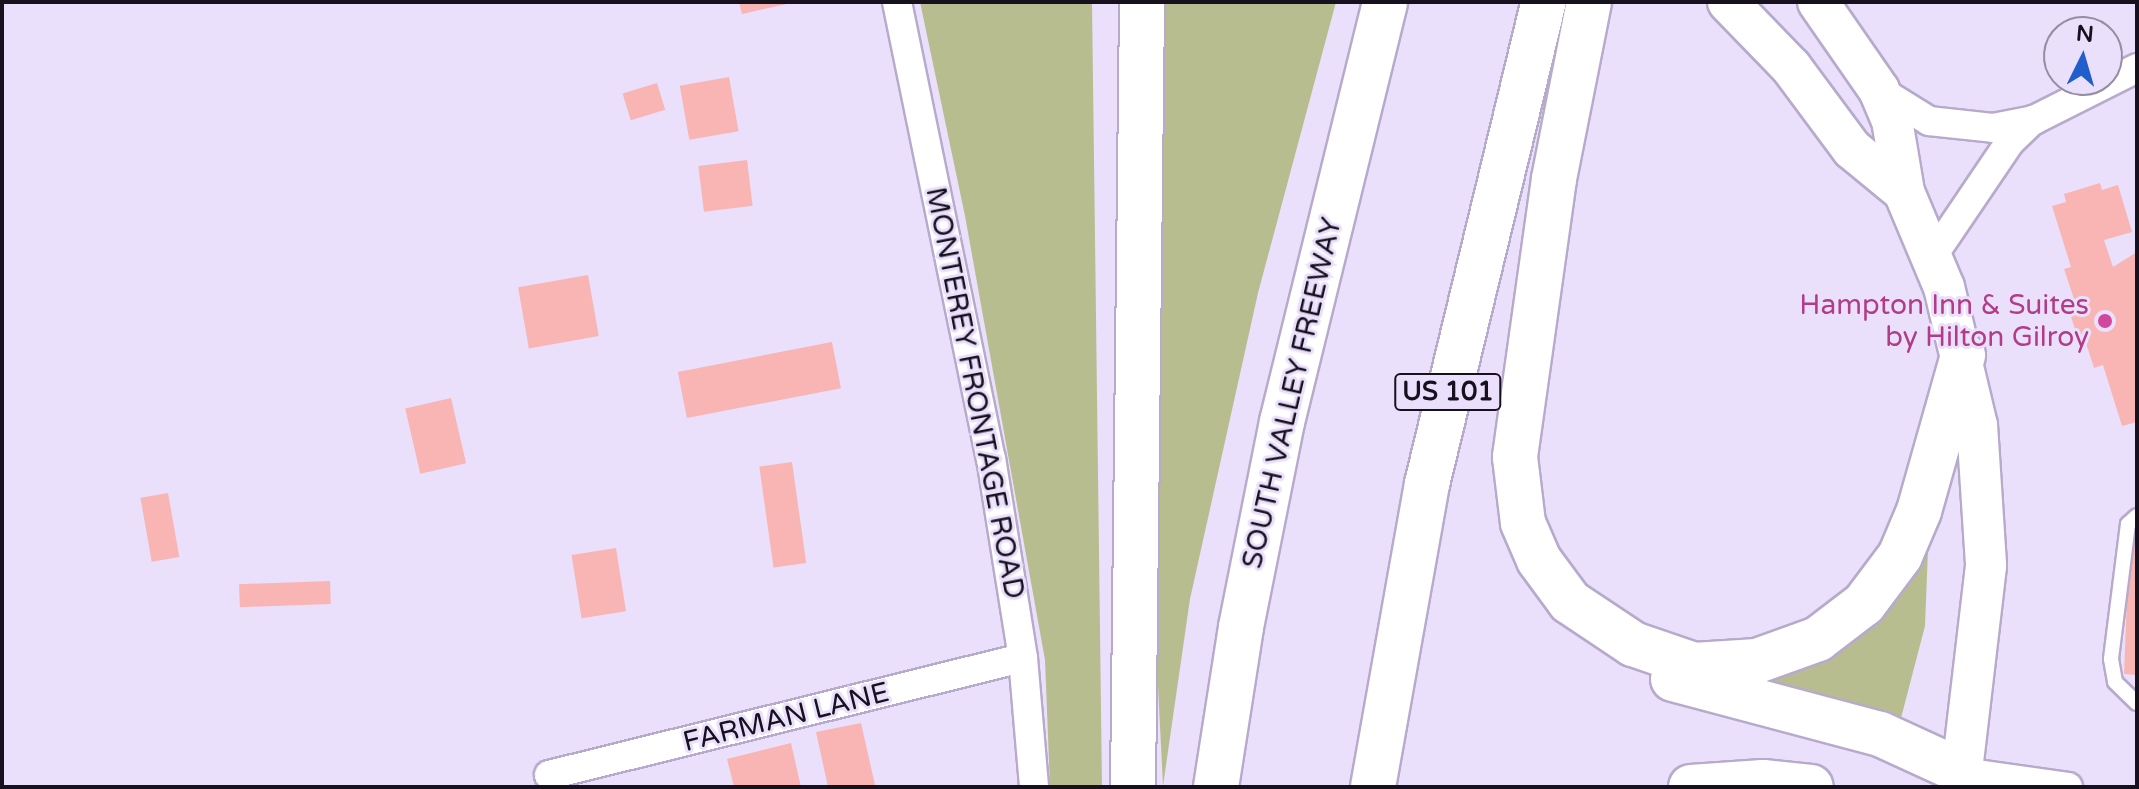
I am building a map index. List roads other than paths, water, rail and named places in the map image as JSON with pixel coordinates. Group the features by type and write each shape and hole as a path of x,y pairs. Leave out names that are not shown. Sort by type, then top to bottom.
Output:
{"highway":[{"path":"1133,787 1142,2"},
{"name":"SOUTH VALLEY FREEWAY","path":"1216,787 1279,436 1385,2"},
{"name":"US 101","path":"1373,787 1427,484 1544,2"},
{"path":"1589,2 1554,179 1515,457 1523,523 1558,589 1593,632 1647,668 1710,690 1880,734 1950,782"},
{"path":"1558,589 1583,614 1616,635 1652,653 1694,665 1757,661 1818,639 1871,597 1900,556 1919,511 1963,355"},
{"path":"1691,787 1763,782 1811,787"}],"main road":[{"path":"1728,2 1791,67 1852,149 1904,192"},
{"path":"1818,2 1879,90 1896,133 1904,192 1932,257 1963,355 1981,459 1986,566 1950,782"}],"street":[{"name":"MONTEREY FRONTAGE ROAD","path":"897,2 991,458 1023,658 1034,787"},
{"path":"1932,257 2010,142 2034,120 2137,68"},
{"path":"1879,90 1913,114 1944,125 1993,128 2034,120"},
{"name":"FARMAN LANE","path":"549,775 1023,658"},
{"path":"1950,782 2068,787"}],"lane":[{"path":"2137,516 2128,524 2111,659 2115,682 2137,703"}],"place":[{"name":"Hampton Inn & Suites by Hilton Gilroy","path":"2105,321"}]}
